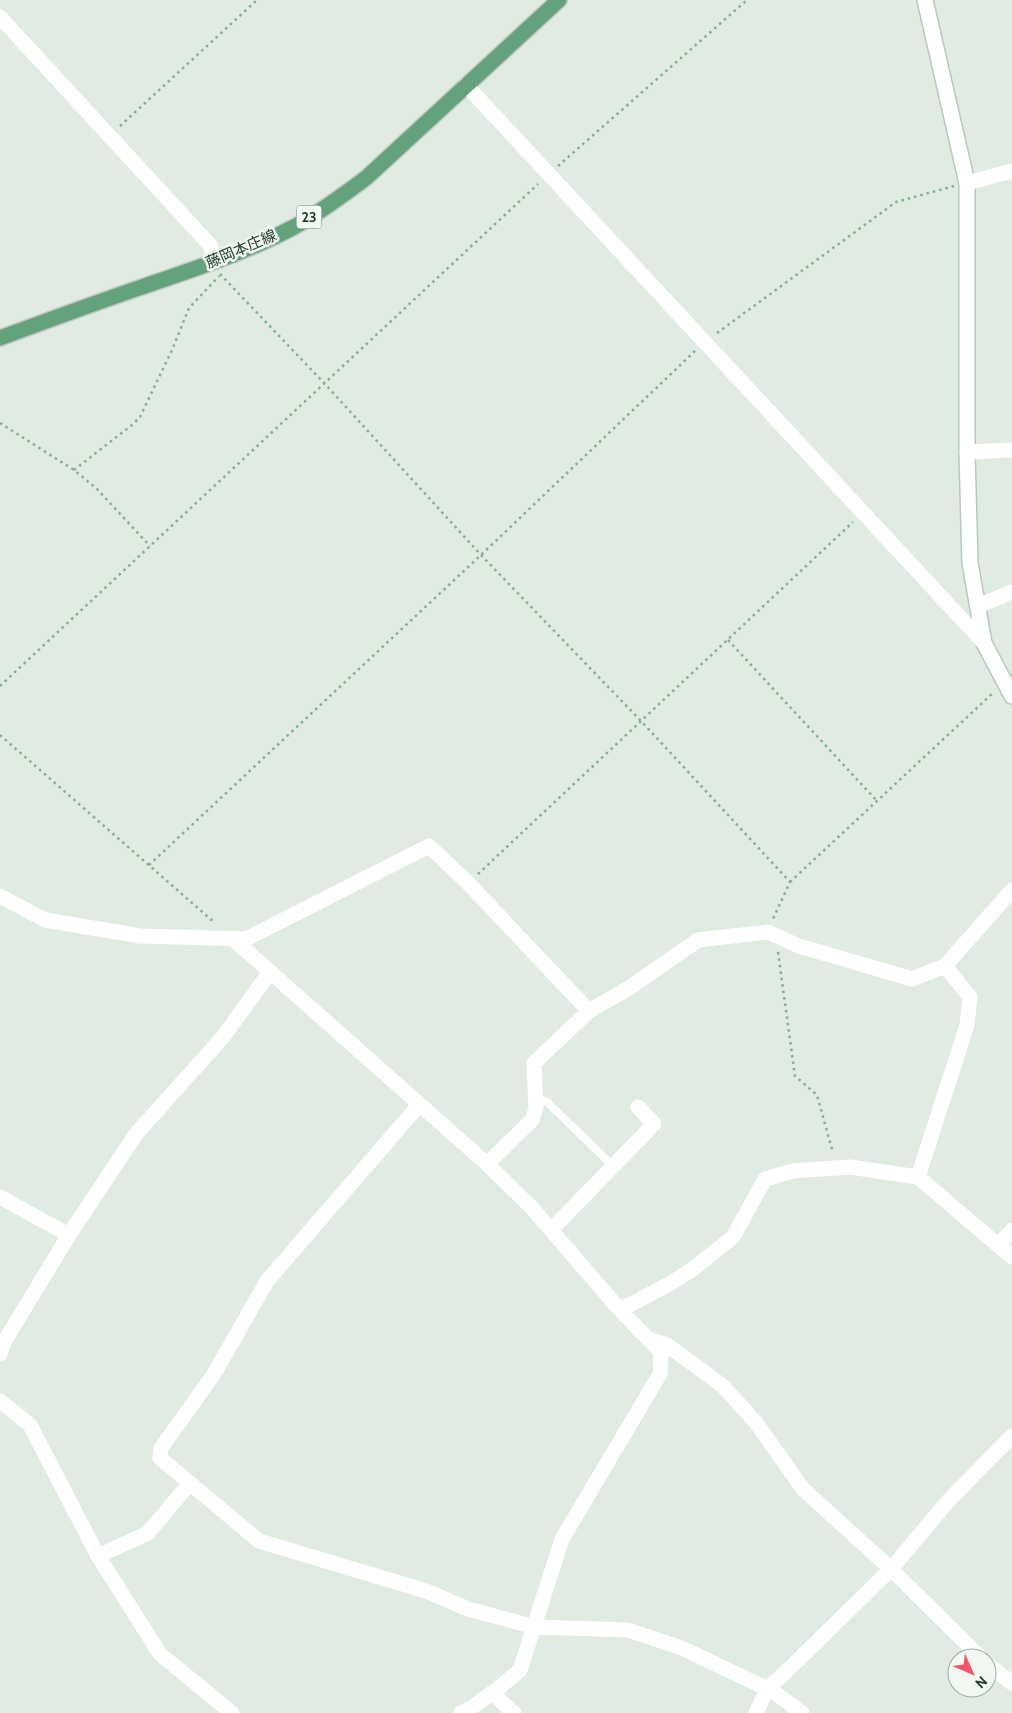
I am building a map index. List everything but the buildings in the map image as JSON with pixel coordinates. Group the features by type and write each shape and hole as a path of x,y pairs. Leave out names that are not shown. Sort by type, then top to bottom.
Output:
{"main road":[{"name":"藤岡本庄線","path":"0,338 93,303 218,268 260,243 295,226 366,178 559,0"}],"street":[{"path":"925,0 968,183 967,452 970,563 984,643"},
{"path":"0,16 210,245 218,268"},
{"path":"466,84 984,643 1012,696"},
{"path":"968,183 1012,172"},
{"path":"967,452 1012,450"},
{"path":"978,606 1012,592"},
{"path":"0,896 45,920 141,936 246,939 429,846 468,883 589,1011"},
{"path":"487,1164 532,1120 536,1108 534,1063 589,1011 629,988 698,940 772,934 799,946 912,979 945,966 1012,890"},
{"path":"233,939 487,1164 532,1208 620,1310 661,1352 660,1374 562,1539 520,1670 492,1693 461,1713"},
{"path":"918,1177 967,1025 970,997 945,966"},
{"path":"0,1354 4,1342 69,1235 136,1134 223,1037 270,972"},
{"path":"420,1106 267,1281 214,1374 161,1448 160,1458 259,1541 426,1591 468,1608 535,1627 628,1630 682,1648 774,1692 802,1713"},
{"path":"551,1230 654,1124 638,1107"},
{"path":"620,1310 679,1279 733,1237 765,1179 793,1171 850,1167 918,1177 1012,1257"},
{"path":"0,1197 69,1235"},
{"path":"998,1245 1012,1230"},
{"path":"648,1339 667,1345 723,1386 756,1424 802,1489 891,1569 971,1648"},
{"path":"0,1401 30,1425 98,1556 160,1654 232,1713"},
{"path":"756,1713 767,1689 891,1569 949,1500 1012,1436"},
{"path":"98,1556 148,1533 190,1483"},
{"path":"997,1672 1012,1683"},
{"path":"492,1693 514,1713"}],"lane":[{"path":"536,1099 547,1102 613,1166"}],"path":[{"path":"109,136 257,0"},
{"path":"0,686 549,174 747,0"},
{"path":"149,865 481,555 705,342 896,202 968,183"},
{"path":"74,470 132,425 140,416 172,350 189,308 218,268 481,555 641,721 790,882"},
{"path":"0,423 74,470 96,488 150,546"},
{"path":"468,883 863,513"},
{"path":"728,640 877,801"},
{"path":"837,1168 817,1095 795,1076 772,934 790,882 1005,682"},
{"path":"0,735 233,939"}]}
